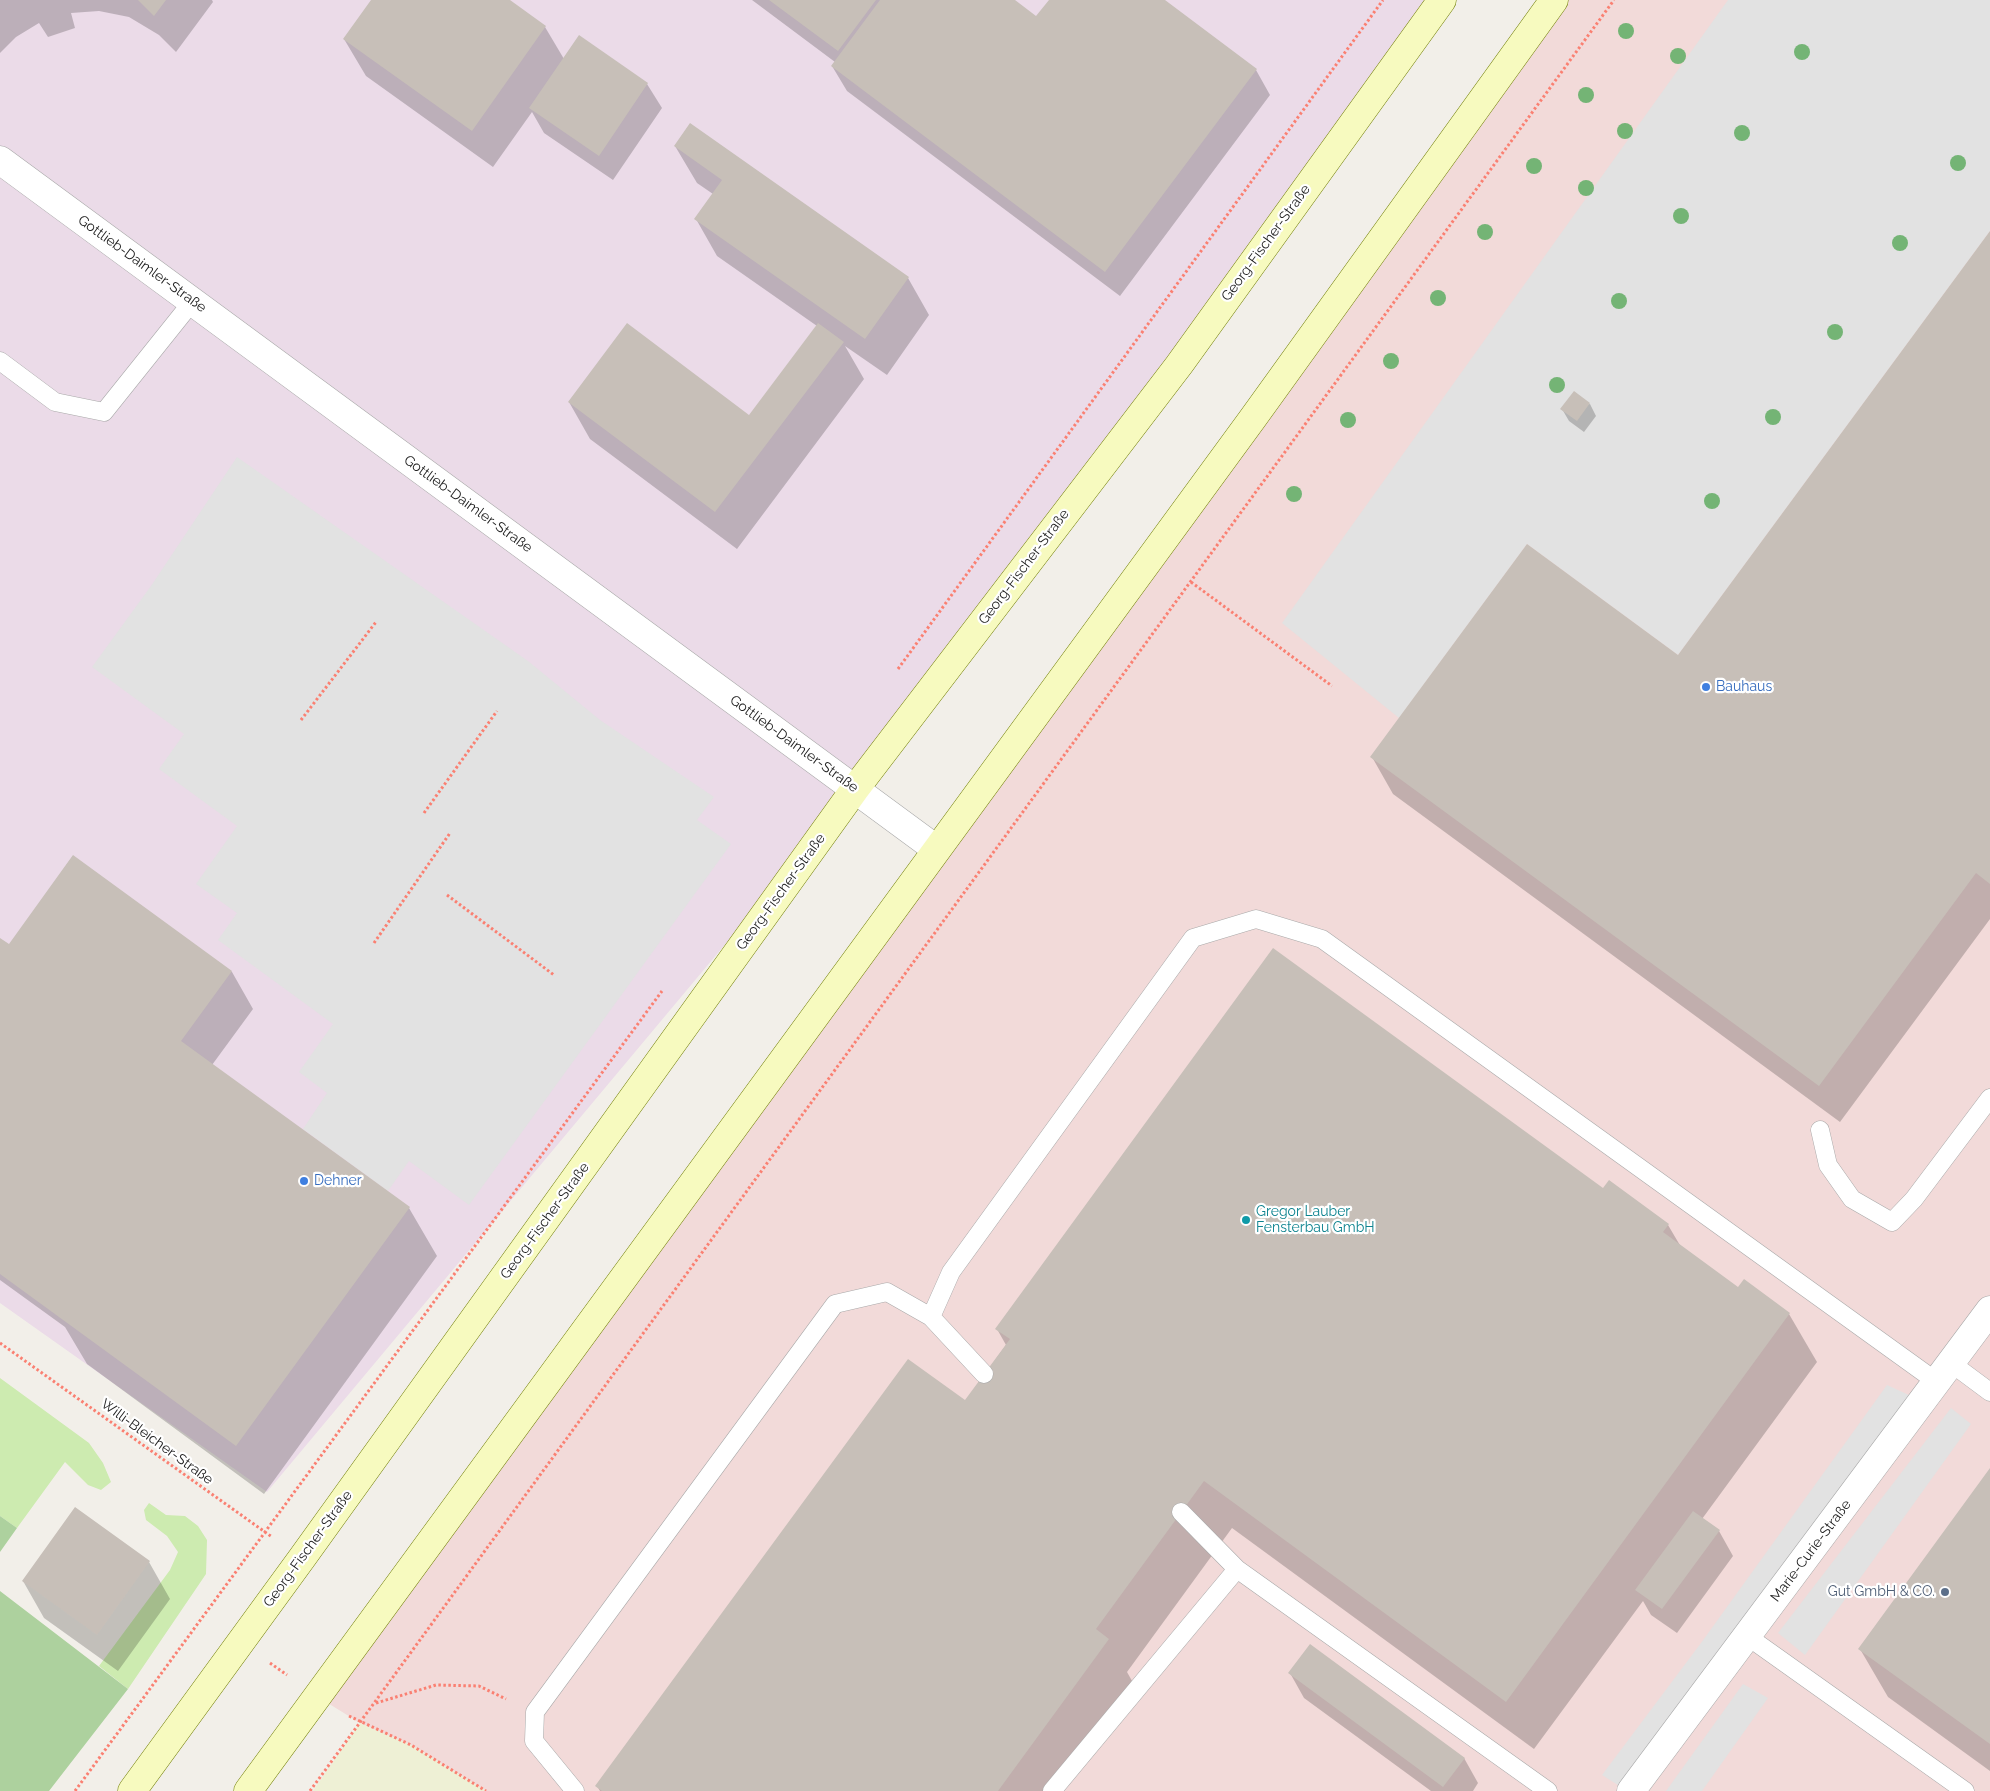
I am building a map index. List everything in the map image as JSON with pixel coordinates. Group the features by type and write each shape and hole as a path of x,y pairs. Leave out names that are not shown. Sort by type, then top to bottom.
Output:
{"main road":[{"name":"Georg-Fischer-Straße","path":"132,1791 302,1558 855,789 1178,365 1442,0"},
{"path":"248,1791 1253,418 1554,0"}],"street":[{"name":"Gottlieb-Daimler-Straße","path":"0,160 936,849"},
{"name":"Marie-Curie-Straße","path":"1631,1791 1990,1310"}],"lane":[{"path":"0,361 55,402 104,412 192,302"},
{"path":"931,1316 951,1272 1193,938 1256,919 1322,939 1944,1373 1990,1392"},
{"path":"1820,1130 1828,1164 1852,1198 1892,1222 1914,1199 1990,1098"},
{"path":"575,1791 534,1741 535,1712 835,1304 887,1292 931,1316 984,1374"},
{"path":"1181,1512 1237,1569 1548,1791"},
{"path":"1052,1791 1237,1569"},
{"path":"1747,1636 1966,1791"}],"path":[{"path":"310,1791 1614,0"},
{"path":"1191,582 1332,686"},
{"path":"301,720 376,622"},
{"path":"424,813 497,711"},
{"path":"374,943 450,833"},
{"path":"448,895 554,975"},
{"name":"Willi-Bleicher-Straße","path":"0,1343 302,1558"},
{"path":"241,1642 318,1697 360,1723 410,1745 486,1791"},
{"path":"375,1704 436,1685 479,1686 535,1712"}],"shaded area":[{"path":"0,0 1442,0 855,789 267,1492 0,1303"},
{"path":"1554,0 1990,0 1990,1791 486,1791 411,1745 360,1723 318,1697"},
{"path":"1728,0 1990,0 1990,231 1678,655 1527,544 1399,718 1282,623"},
{"path":"237,457 528,661 600,720 714,797 697,820 731,844 469,1205 409,1161 388,1191 303,1129 327,1093 299,1072 333,1024 218,940 237,913 196,884 237,826 159,769 184,734 92,667 151,586"},
{"path":"1887,1385 1911,1396 1621,1787 1602,1775 1701,1643"},
{"path":"1951,1408 1971,1424 1805,1655 1778,1633"},
{"path":"1743,1684 1768,1698 1702,1791 1666,1791"}],"green space":[{"path":"0,1378 89,1443 103,1463 111,1482 101,1490 88,1485 65,1462 17,1528 0,1516"},
{"path":"149,1503 166,1515 185,1516 198,1526 207,1540 206,1574 128,1689 99,1666 170,1570 178,1552 167,1536 146,1520 144,1510"},
{"path":"0,1516 17,1528 0,1552"},
{"path":"0,1591 128,1689 49,1791 0,1791"},
{"path":"360,1723 411,1745 486,1791 313,1791"}],"building":[{"path":"138,0 166,0 154,16"},
{"path":"371,0 510,0 546,26 472,131 343,39"},
{"path":"769,0 876,0 838,51"},
{"path":"880,0 1015,0 1036,16 1049,0 1165,0 1257,69 1105,272 831,66"},
{"path":"579,35 648,83 599,156 529,108"},
{"path":"690,123 909,277 865,339 694,219 722,180 674,146"},
{"name":"Bauhaus","path":"1990,231 1990,884 1976,873 1819,1086 1370,757 1527,544 1678,655"},
{"path":"627,323 749,415 818,323 844,342 715,512 568,402"},
{"path":"1574,391 1590,403 1577,421 1560,409"},
{"path":"73,855 232,971 181,1041 410,1207 236,1446 0,1274 0,938 9,944"},
{"path":"1273,948 1603,1188 1609,1180 1669,1224 1663,1232 1738,1287 1744,1279 1790,1313 1506,1702 1204,1481 1096,1629 1109,1639 998,1791 602,1791 595,1786 908,1359 965,1400 1010,1339 995,1329"},
{"name":"Gut GmbH & CO.","path":"1990,1468 1990,1744 1858,1649"},
{"path":"75,1507 150,1561 97,1635 22,1581"},
{"path":"1693,1511 1720,1530 1662,1609 1635,1590"},
{"path":"1310,1644 1465,1758 1443,1787 1288,1673"}],"place":[{"name":"Bauhaus","path":"1706,687"},
{"name":"Dehner","path":"304,1181"},
{"name":"Gregor Lauber Fensterbau GmbH","path":"1246,1220"},
{"name":"Gut GmbH & CO.","path":"1945,1592"}]}
